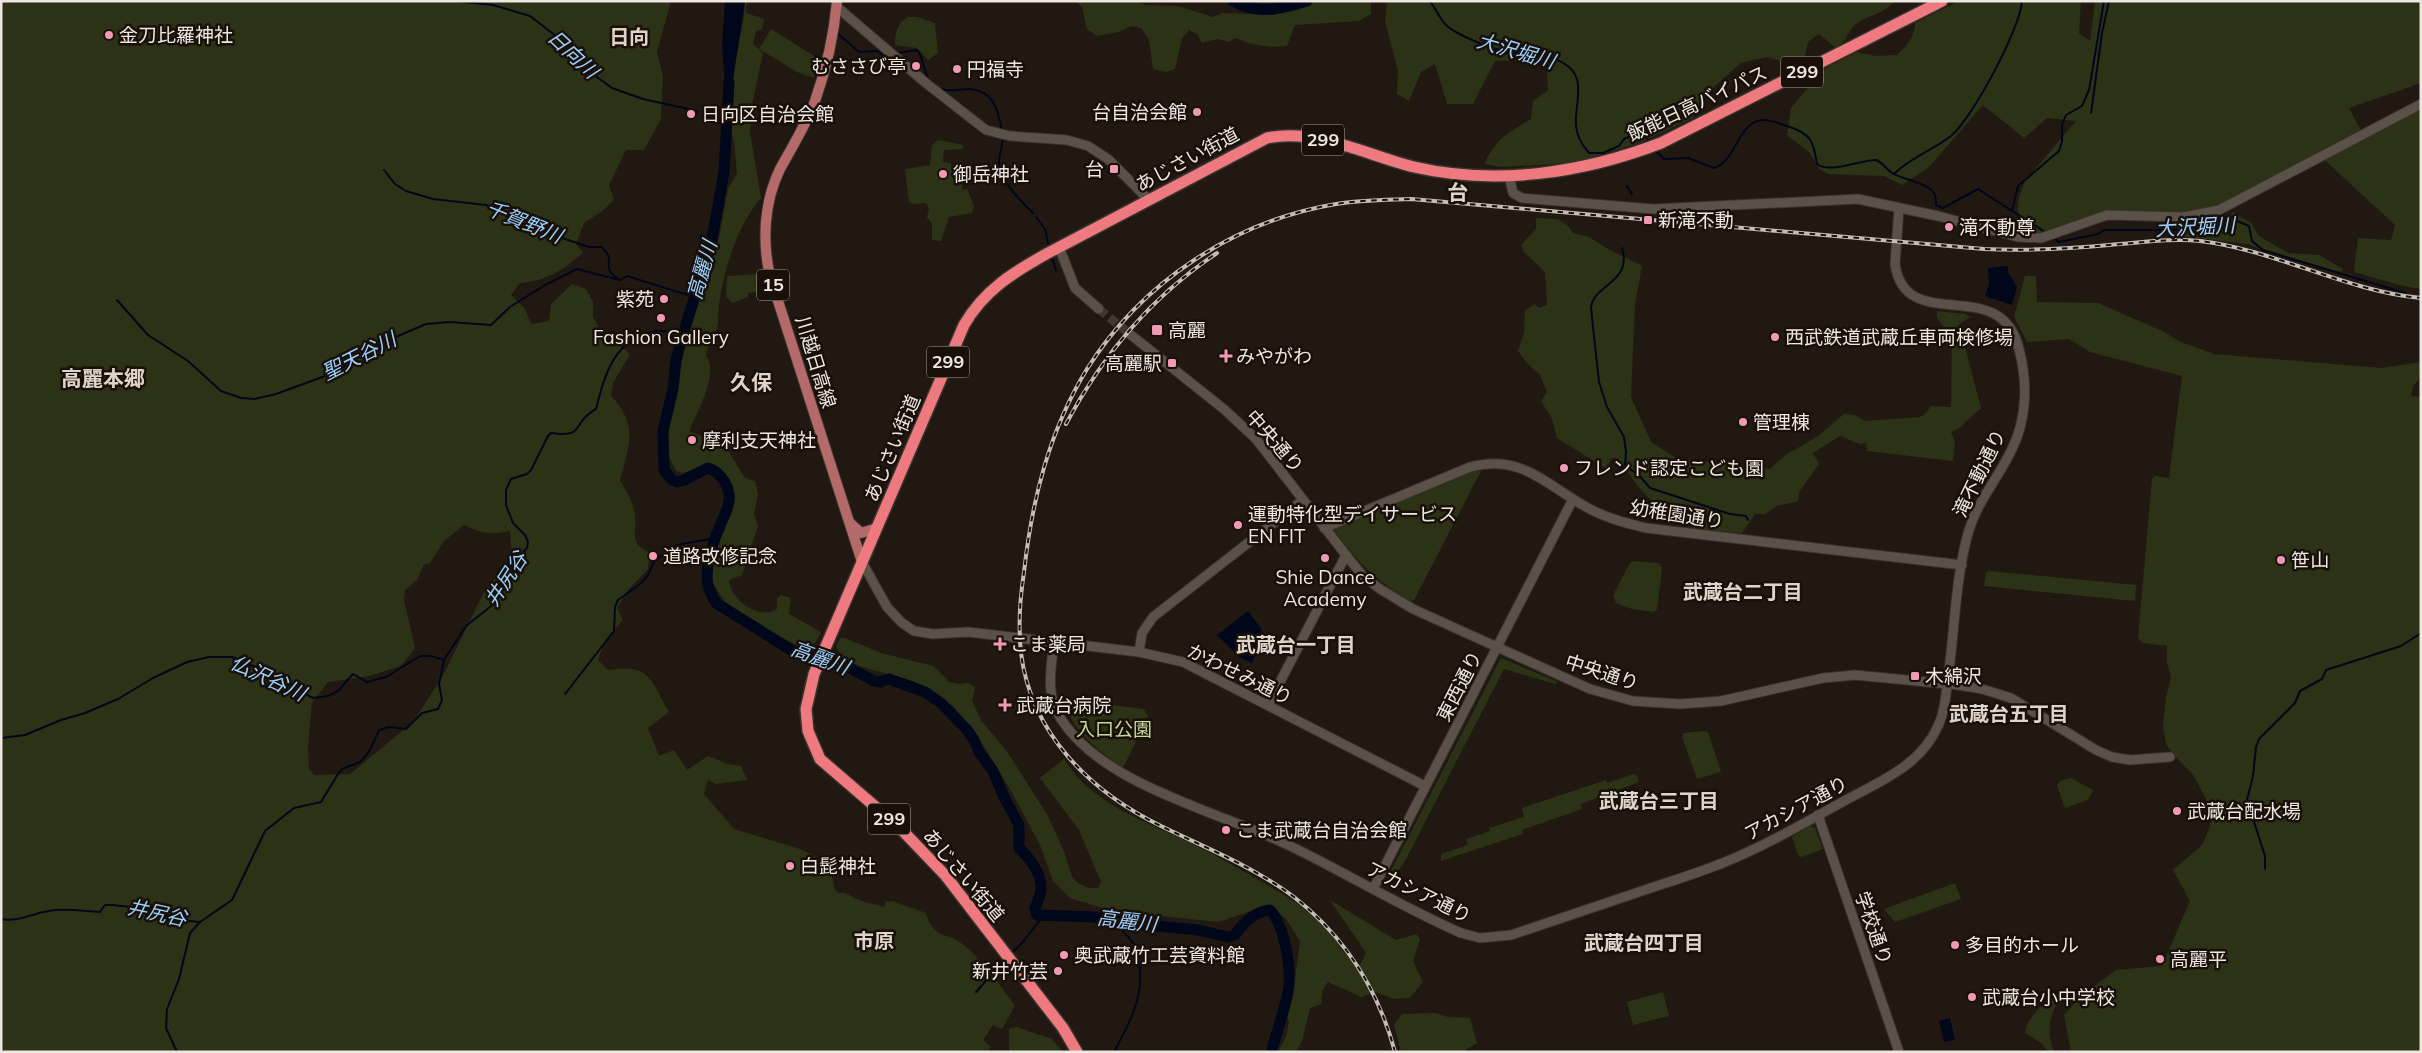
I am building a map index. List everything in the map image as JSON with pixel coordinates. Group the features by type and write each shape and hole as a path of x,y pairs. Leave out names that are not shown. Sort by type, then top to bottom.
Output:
{"highway":[{"name":"飯能日高バイパス","path":"1509,176 1579,168 1624,156 1661,143 1942,1"},
{"name":"あじさい街道","path":"1077,1052 1063,1028 945,875 920,848 820,759 808,731 806,709 814,674 920,425 971,312 996,285 1059,247 1252,144 1280,135 1309,136 1417,168 1452,173 1509,176"}],"main road":[{"name":"川越日高線","path":"837,4 826,61 815,102 773,187 767,212 765,246 770,276 862,562"},
{"path":"849,522 861,533 877,528"}],"street":[{"path":"837,4 926,84 986,130 1004,135 1067,140 1088,146 1108,159 1149,200"},
{"path":"1509,176 1513,193 1522,198 1654,209 1846,198 1899,208 2018,237 2041,238 2107,216 2184,217 2201,215 2226,206 2421,104"},
{"name":"滝不動通り","path":"1899,208 1894,264 1903,286 1926,302 1978,308 1997,314 2012,329 2023,368 2024,408 2017,436 2011,452 1975,512 1965,546 1947,684"},
{"path":"1059,247 1075,288 1099,309"},
{"name":"中央通り","path":"1131,335 1240,423 1256,439 1362,575 1396,600 1590,689 1650,703 1722,701 1823,678 1855,675 1982,688 2011,698 2096,750 2112,757 2130,760 2170,757"},
{"name":"幼稚園通り","path":"1324,528 1453,473 1488,462 1521,467 1603,516 1646,528 1962,565"},
{"name":"東西通り","path":"1373,888 1573,499"},
{"path":"1138,652 1142,632 1153,616 1303,500"},
{"path":"1268,706 1346,556"},
{"name":"かわせみ通り","path":"862,562 894,616 914,631 933,634 968,632 1138,652 1182,662 1426,786"},
{"name":"アカシア通り","path":"1054,642 1050,680 1055,710 1071,732 1114,770 1285,844 1461,934 1480,938 1511,934 1722,864 1818,815 1889,776 1917,757 1931,740 1940,723 1947,684"},
{"name":"学校通り","path":"1818,815 1899,1052"}],"green space":[{"path":"1,1 671,1 657,52 663,76 661,119 644,150 626,150 609,185 614,200 601,212 584,223 576,244 583,253 554,274 539,280 520,283 511,295 525,309 531,324 549,321 551,304 572,284 586,289 593,302 593,317 606,342 621,346 630,354 613,383 611,396 620,407 629,426 628,446 620,480 633,506 636,541 642,549 649,552 648,569 628,590 617,608 623,620 605,640 598,660 608,670 633,669 647,676 652,682 669,712 648,728 659,756 674,750 687,770 708,756 728,764 741,766 747,780 716,784 708,780 704,794 734,829 800,849 816,857 831,873 835,890 838,893 845,893 861,901 884,907 886,902 892,901 926,913 929,922 937,932 959,941 965,946 992,974 1015,1006 1002,1029 993,1025 983,1040 991,1047 986,1052 1,1052","holes":["464,525 487,533 510,531 512,558 484,592 444,674 413,722 350,774 314,775 309,768 308,746 312,703 328,682 369,676 401,666 415,648 404,600 405,590 417,580 424,564 430,563 444,541"]},
{"path":"745,1 747,1 746,13 764,19 762,29 756,31 753,44 763,53 752,105 750,133 761,198 738,234 728,262 721,291 717,328 706,356 710,363 709,383 689,431 704,437 713,448 727,449 745,478 755,481 758,494 754,514 758,526 742,575 729,580 734,594 740,601 754,610 770,612 777,609 777,598 781,595 791,598 789,614 821,632 815,643 802,648 742,616 725,602 711,580 712,568 723,527 733,500 722,470 712,463 683,473 676,471 666,444 667,425 677,387 679,361 719,238 728,189 737,173 734,141 729,126 734,69 744,17"},
{"path":"1076,1 1136,1 1145,5 1178,6 1213,17 1223,13 1273,15 1313,1 1371,1 1371,14 1359,21 1295,25 1287,46 1272,47 1252,44 1235,38 1229,42 1217,39 1202,43 1197,34 1189,30 1182,38 1175,69 1166,72 1153,69 1149,40 1141,28 1132,26 1118,32 1097,36 1087,29 1082,7"},
{"path":"1387,1 1894,1 1886,9 1856,24 1840,45 1835,47 1819,34 1808,42 1804,61 1796,68 1792,64 1767,57 1741,63 1708,92 1693,118 1642,142 1574,163 1500,167 1485,164 1488,156 1503,137 1531,119 1533,101 1548,90 1547,72 1541,60 1495,61 1473,104 1447,104 1435,64 1421,72 1409,101 1397,94 1398,71 1385,21"},
{"path":"1959,1 2081,1 2079,33 2090,41 2095,1 2421,1 2421,83 2349,108 2364,136 2421,109 2421,289 2403,286 2354,272 2358,238 2391,240 2395,225 2317,153 2290,174 2201,215 2122,215 2041,238 2021,227 2018,214 2020,194 2025,181 2076,121 2047,118 2024,138 1983,105 1928,168 1902,185 1884,176 1829,174 1819,169 1810,153 1787,135 1791,108 1812,83 1807,78 1857,52 1876,56 1897,55 1912,37 1915,23"},
{"path":"908,17 917,17 935,23 938,53 928,60 917,48 895,45 897,29 901,22"},
{"path":"771,29 819,59 814,78 797,72 759,49"},
{"path":"938,140 963,145 963,149 944,150 943,162 951,163 952,173 958,171 963,190 967,189 974,206 972,213 949,217 941,241 932,240 932,224 927,217 929,208 926,203 914,204 909,202 905,169 930,165 932,145"},
{"path":"2233,212 2251,223 2259,236 2288,253 2319,255 2343,269 2342,272 2316,267 2247,244 2179,236 2184,222 2217,228"},
{"path":"1536,218 1558,219 1568,226 1573,233 1589,237 1642,266 1635,304 1631,397 1651,442 1676,458 1770,469 1787,454 1817,437 1844,414 1855,415 1865,421 1920,417 1931,406 1951,407 1952,337 1937,318 1937,311 1965,314 1971,317 1959,324 1981,408 1958,429 1951,432 1955,442 1953,461 1867,451 1866,443 1860,444 1840,436 1813,453 1819,464 1799,492 1798,501 1777,506 1765,514 1755,514 1742,533 1691,529 1692,521 1666,510 1648,497 1618,458 1612,458 1605,468 1557,438 1552,419 1541,401 1547,392 1540,375 1518,351 1524,333 1525,311 1534,304 1539,308 1547,305 1545,272 1524,252 1521,245 1536,229"},
{"path":"762,274 764,291 748,293 748,297 732,303 726,296 727,276"},
{"path":"2025,276 2036,276 2037,302 2098,303 2162,331 2181,342 2214,354 2381,368 2421,362 2419,379 2413,386 2411,396 2421,397 2421,1052 2071,1052 2064,1015 2082,995 2116,970 2162,966 2190,901 2173,870 2202,845 2210,827 2211,817 2206,799 2194,776 2166,744 2163,726 2166,697 2171,677 2167,663 2167,646 2143,643 2138,638 2152,479 2155,476 2169,478 2182,376 2090,352 2069,339 2027,342 2014,317"},
{"path":"1477,468 1481,471 1414,600 1410,601 1377,578 1351,552 1334,530 1334,528"},
{"path":"1633,561 1659,563 1662,568 1657,609 1654,612 1632,609 1616,603 1613,595 1630,563"},
{"path":"1989,571 2136,585 2135,601 1984,586 1986,573"},
{"path":"840,638 845,638 881,653 934,666 949,682 968,683 975,687 972,701 981,720 1008,753 1048,816 1064,852 1072,877 1078,883 1089,888 1098,888 1101,882 1079,830 1040,778 1064,759 1077,777 1110,804 1209,852 1298,904 1331,935 1348,956 1360,965 1366,953 1330,900 1396,940 1416,934 1420,939 1413,961 1423,982 1410,998 1394,999 1375,992 1361,997 1328,982 1323,989 1321,1004 1310,1008 1302,1041 1296,1052 1278,1052 1286,1037 1289,1022 1286,1013 1296,972 1300,941 1286,919 1269,905 1218,922 1112,911 1070,898 1053,881 1040,845 1011,791 974,730 953,706 913,681 859,666 842,657 836,647"},
{"path":"1501,658 1558,682 1555,684 1504,669 1405,861 1387,887 1384,884"},
{"name":"入口公園","path":"1072,700 1144,709 1148,716 1123,768 1096,748 1079,730 1068,711 1066,701"},
{"path":"1708,732 1721,772 1697,779 1682,737 1684,733"},
{"path":"1634,774 1637,775 1639,782 1581,804 1582,809 1522,830 1523,834 1441,861 1441,854 1468,845 1466,839 1490,831 1489,828 1524,817 1522,808 1606,780 1607,783"},
{"path":"2071,778 2093,790 2088,800 2065,808 2057,785 2060,781"},
{"path":"1810,826 1815,828 1823,849 1802,857 1798,855 1792,837"},
{"path":"1955,883 1961,899 1895,922 1884,909"},
{"path":"1663,992 1669,1016 1633,1025 1627,1002"},
{"path":"2056,997 2060,1000 2053,1012 2050,1025 2050,1038 2054,1052 2049,1052 2041,1043 2025,1033 2026,1027 2036,1012"},
{"path":"1435,1013 1448,1017 1470,1018 1477,1043 1462,1052 1401,1052 1394,1025 1402,1014"},
{"path":"1016,1027 1052,1039 1063,1052 1009,1052 1009,1029"}],"water":[{"path":"725,1 745,1 731,93 726,98 722,46"},
{"path":"2008,266 2008,272 2017,287 2012,305 1985,296 1989,284 1988,268"},
{"path":"1248,611 1261,628 1263,635 1252,663 1239,657 1217,635"},
{"path":"1950,1018 1955,1040 1944,1042 1939,1021"}],"waterway":[{"name":"日向川","path":"454,1 493,5 530,16 565,43 594,75 612,88 643,99 693,110"},
{"name":"高麗川","path":"1233,1 1251,8 1261,9 1279,8 1307,1"},
{"name":"大沢堀川","path":"1430,1 1449,28 1470,39 1499,50 1553,58 1569,67 1574,73 1578,87 1577,130 1580,141 1589,153 1603,153 1619,146 1624,139 1631,136 1646,137 1651,143"},
{"path":"1894,174 1907,163 1951,136 1960,126 1982,93 2005,51 2020,14 2022,1"},
{"path":"2012,211 2018,186 2059,151 2062,141 2062,125 2066,115 2082,106 2089,90 2104,1"},
{"path":"2091,113 2102,33 2109,1"},
{"path":"837,33 859,52 878,51 891,63"},
{"path":"897,53 917,50 928,79"},
{"name":"高麗川","path":"729,82 724,172 711,245 681,341 676,361 673,389 663,431 664,470 672,480 677,482 684,480 708,468 717,473 727,486 729,496 727,511 717,532 707,572 708,585 716,603 791,650 813,658 840,663 874,681 880,682 889,679 925,692 941,703 974,740 979,752 993,771 1019,825 1019,848 1034,866 1041,883 1040,894 1035,908 1037,915 1094,917 1135,924 1198,930 1228,937 1235,935 1254,916 1270,910 1280,927 1286,949 1289,973 1288,992 1271,1052"},
{"path":"940,89 968,89 984,93 993,102 999,116 1002,131"},
{"name":"日向川","path":"705,113 726,109"},
{"name":"大沢堀川","path":"1654,149 1664,159 1688,158 1714,168 1722,164 1728,157 1749,126 1756,121 1770,121 1795,129 1806,135 1814,149 1817,164 1822,167 1837,167 1876,160 1894,174 1927,187 1934,193 1936,205 1943,208 1978,189 2045,232"},
{"path":"1003,139 999,160 1003,177 1033,213"},
{"name":"千賀野川","path":"384,170 395,184 406,191 433,199 486,205 559,237 589,247 602,247 609,256 611,272 619,280"},
{"path":"1627,186 1632,194"},
{"path":"1036,217 1045,229 1049,246"},
{"name":"大沢堀川","path":"2055,239 2059,242 2098,234 2104,230 2177,230 2237,221 2249,226 2252,241 2263,250 2405,293"},
{"path":"1622,248 1624,260 1622,269 1593,300 1591,308 1599,382 1607,407 1624,437 1625,466 1639,475 1650,488 1730,514 1746,516 1748,520"},
{"path":"1052,257 1056,271"},
{"name":"聖天谷川","path":"117,300 148,335 188,361 221,391 241,398 254,399 276,394 336,372 375,346 426,324 450,322 491,325 510,307 545,285 577,269 620,280"},
{"path":"620,280 627,276 694,297"},
{"name":"井尻谷","path":"1,919 19,919 54,910 100,912 105,905 112,905 157,910 178,920 200,922 232,900 265,831 294,808 321,802 342,769 360,762 369,752 379,730 389,727 406,729 422,713 438,709 442,700 439,684 444,660 466,626 495,603 504,574 527,548 528,542 525,535 513,523 506,505 506,490 511,479 527,474 531,470 551,433 562,434 574,431 583,419 596,409 608,371 621,350 630,342 641,335 655,331 680,332 684,330"},
{"path":"565,694 614,631 615,607 618,600 640,584 648,575 654,562 661,556 672,555 677,545 715,538"},
{"path":"2265,869 2265,856 2247,800 2259,739 2295,703 2300,691 2322,679 2326,670 2401,646 2421,633"},
{"name":"仏沢谷川","path":"1,738 25,735 61,720 85,713 118,699 153,678 187,662 209,657 232,657 262,670 313,698 328,696 338,691 353,674 367,682 386,677 420,656 431,656 444,660"},
{"path":"1011,954 1043,916"},
{"path":"1110,920 1134,945 1139,960 1140,974 1140,987 1133,1013 1114,1052"},
{"path":"177,1052 166,1028 167,1009 179,979 190,933 200,922"},
{"path":"976,992 1004,960"}],"tunnel":[{"path":"1099,309 1131,335"}],"railway":[{"path":"1395,1052 1388,1029 1369,986 1344,947 1329,929 1294,897 1263,876 1161,826 1111,796 1068,757 1051,734 1037,709 1027,682 1020,643 1021,592 1027,545 1037,492 1052,441 1087,369 1109,338 1135,309 1163,283 1194,260 1227,241 1262,225 1298,212 1336,204 1411,199 1984,249 2078,248 2166,240 2200,241 2256,253 2365,287 2421,298"},
{"path":"1066,424 1112,351 1131,329 1171,288 1217,253"}],"place":[{"name":"金刀比羅神社","path":"109,35"},
{"name":"むささび亭","path":"916,66"},
{"name":"円福寺","path":"957,69"},
{"name":"台自治会館","path":"1197,112"},
{"name":"日向区自治会館","path":"691,114"},
{"name":"台","path":"1114,169"},
{"name":"御岳神社","path":"943,174"},
{"name":"新滝不動","path":"1648,220"},
{"name":"滝不動尊","path":"1949,227"},
{"name":"紫苑","path":"664,299"},
{"name":"Fashion Gallery","path":"661,318"},
{"name":"高麗","path":"1157,330"},
{"name":"西武鉄道武蔵丘車両検修場","path":"1775,337"},
{"name":"みやがわ","path":"1226,356"},
{"name":"高麗駅","path":"1172,363"},
{"name":"管理棟","path":"1743,422"},
{"name":"摩利支天神社","path":"692,440"},
{"name":"フレンド認定こども園","path":"1564,468"},
{"name":"運動特化型デイサービス EN FIT","path":"1238,525"},
{"name":"道路改修記念","path":"653,556"},
{"name":"Shie Dance Academy","path":"1325,558"},
{"name":"笹山","path":"2281,560"},
{"name":"こま薬局","path":"1000,644"},
{"name":"木綿沢","path":"1915,676"},
{"name":"武蔵台病院","path":"1005,705"},
{"name":"武蔵台配水場","path":"2177,811"},
{"name":"こま武蔵台自治会館","path":"1226,830"},
{"name":"白髭神社","path":"790,866"},
{"name":"多目的ホール","path":"1955,945"},
{"name":"奥武蔵竹工芸資料館","path":"1064,955"},
{"name":"高麗平","path":"2160,959"},
{"name":"新井竹芸","path":"1058,971"},
{"name":"武蔵台小中学校","path":"1972,997"}],"district":[{"name":"日向","path":"629,37"},
{"name":"台","path":"1458,193"},
{"name":"高麗本郷","path":"103,379"},
{"name":"久保","path":"751,383"},
{"name":"武蔵台二丁目","path":"1743,592"},
{"name":"武蔵台一丁目","path":"1296,645"},
{"name":"武蔵台五丁目","path":"2009,714"},
{"name":"武蔵台三丁目","path":"1659,801"},
{"name":"市原","path":"874,941"},
{"name":"武蔵台四丁目","path":"1644,943"}]}
